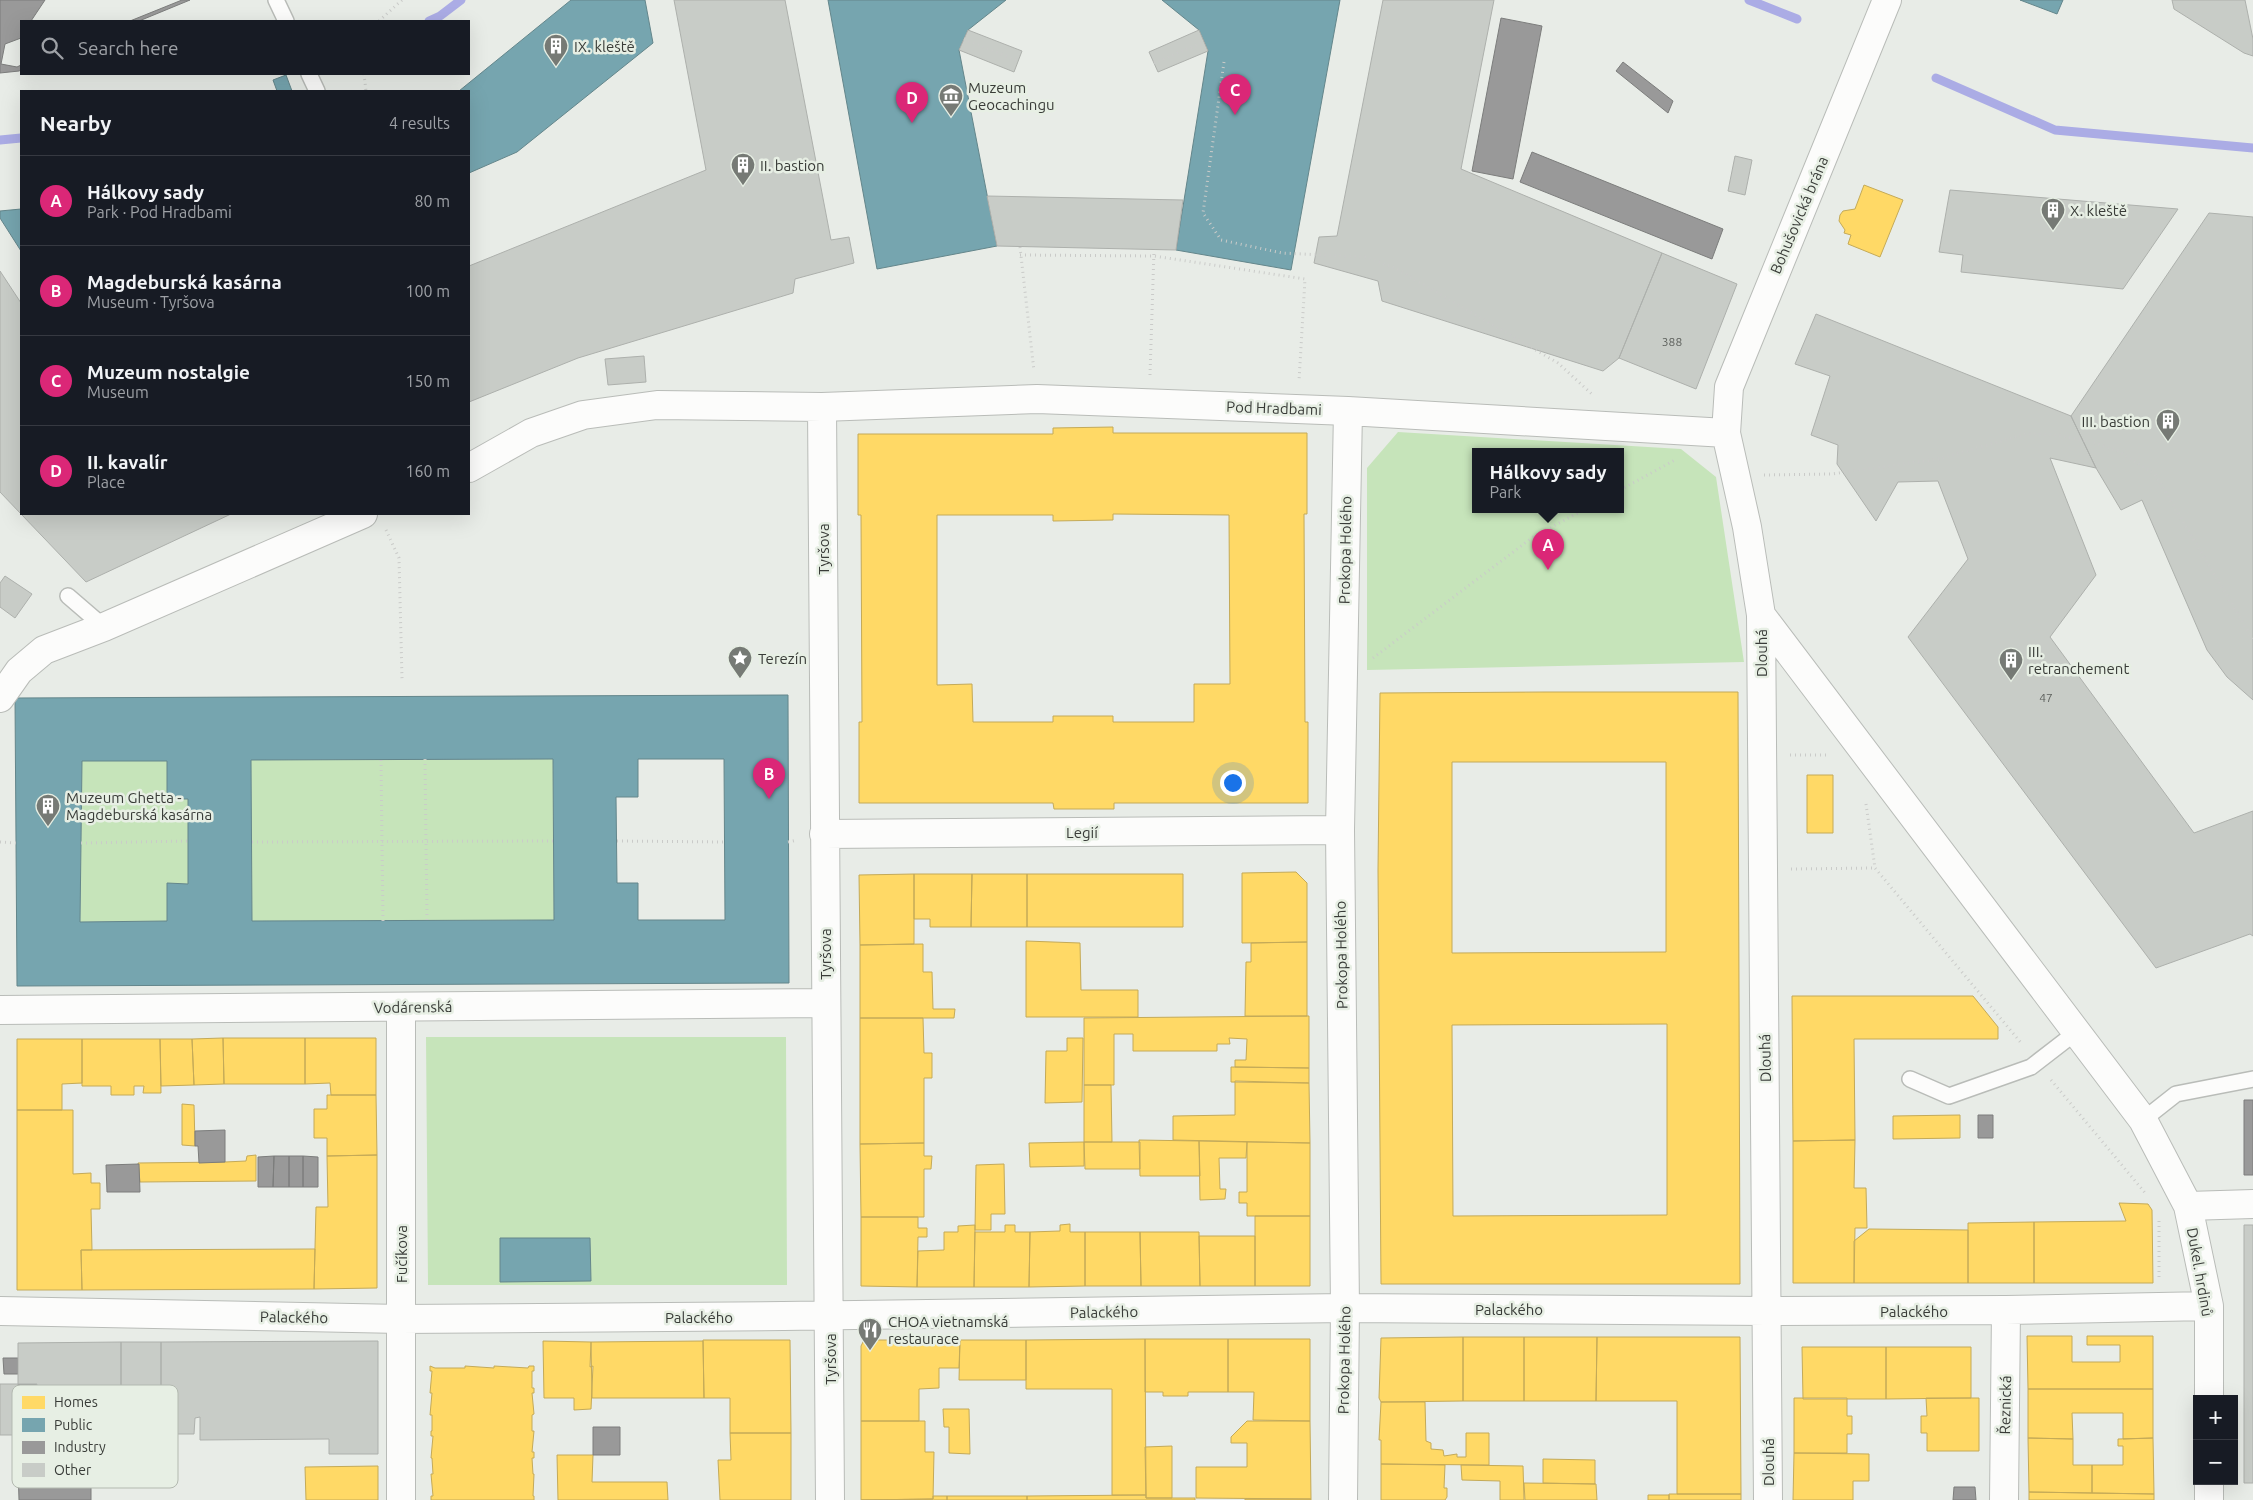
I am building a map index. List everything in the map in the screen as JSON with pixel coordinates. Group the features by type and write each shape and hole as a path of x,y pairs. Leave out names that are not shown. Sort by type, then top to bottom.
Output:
{"street":[{"name":"Bohušovická brána","path":"1736,476 1726,433 1729,387 1887,0"},
{"name":"Pod Hradbami","path":"470,463 531,433 583,415 657,406 822,407 1037,399 1348,411 1726,433"},
{"name":"Tyršova","path":"822,407 830,1500"},
{"name":"Prokopa Holého","path":"1343,1500 1345,1308 1340,830 1348,411"},
{"name":"Dlouhá","path":"1736,476 1748,527 1761,615 1768,1500"},
{"path":"0,698 19,671 44,650 372,518"},
{"name":"Dukel. hrdinů","path":"1761,615 2075,1033 2143,1120 2188,1206 2209,1306 2209,1395"},
{"name":"Legií","path":"824,834 1340,830"},
{"name":"Vodárenská","path":"0,1010 826,1003"},
{"name":"Fučíkova","path":"401,1008 401,1500"},
{"path":"2188,1206 2253,1204"},
{"name":"Palackého","path":"0,1311 401,1319 830,1316 1345,1308 1767,1311 2006,1310 2209,1306"},
{"name":"Řeznická","path":"2004,1500 2006,1310"},
{"path":"2209,1485 2209,1500"}],"lane":[{"path":"276,0 286,20"},
{"path":"309,75 317,90"},
{"path":"68,596 104,627"},
{"path":"1910,1079 1949,1096 2031,1067 2075,1033"},
{"path":"2143,1120 2176,1094 2253,1080"}],"path":[{"path":"380,20 402,0"},
{"path":"964,40 1018,61"},
{"path":"1154,63 1204,42"},
{"path":"1224,62 1203,213 1221,240 1282,253 1365,257 1395,268 1558,363"},
{"path":"364,75 366,90"},
{"path":"1020,247 1037,399"},
{"path":"1149,403 1154,250"},
{"path":"1020,255 1154,256 1305,279 1298,409"},
{"path":"1736,476 1832,474 1876,468 1938,459 2026,434 2058,435 2092,442 2118,451 2155,474 2253,640"},
{"path":"1343,681 1532,537 1577,513"},
{"path":"372,518 399,558 402,679"},
{"path":"1762,755 1845,755 1858,745"},
{"path":"425,759 427,920"},
{"path":"381,760 383,920"},
{"path":"1863,796 1875,868 2147,1195"},
{"path":"81,843 188,841"},
{"path":"252,842 554,841"},
{"path":"617,841 724,842"},
{"path":"0,842 16,842"},
{"path":"1763,869 1875,868"},
{"path":"2159,1219 2159,1307"}],"green space":[{"path":"1398,432 1681,449 1716,477 1744,662 1367,670 1367,468"},
{"path":"553,759 554,920 252,921 251,760"},
{"path":"82,761 167,761 167,799 188,799 188,884 167,884 167,921 80,922"},
{"path":"426,1037 786,1037 787,1285 428,1285"}],"building: Homes":[{"path":"1864,185 1903,200 1880,257 1848,244 1851,235 1844,233 1845,230 1839,221 1843,211 1855,209"},
{"path":"1113,427 1113,433 1307,433 1307,514 1304,514 1305,722 1308,722 1308,803 1114,803 1114,809 1054,809 1053,803 859,803 859,722 862,722 861,515 858,515 858,434 1053,434 1053,428","holes":["1113,514 1229,515 1230,684 1194,684 1194,722 1113,722 1113,716 1053,716 1053,722 973,722 972,684 937,685 937,515 1053,515 1053,521 1113,520"]},
{"path":"1738,692 1740,1284 1381,1284 1378,870 1380,693","holes":["1452,762 1666,762 1666,952 1452,953","1667,1024 1667,1215 1453,1216 1452,1025"]},
{"path":"1807,775 1833,775 1833,833 1807,833"},
{"path":"1296,872 1307,883 1307,942 1242,943 1242,873"},
{"path":"914,874 972,874 971,927 930,927 930,919 914,919"},
{"path":"914,874 914,944 860,945 859,875"},
{"path":"972,874 1027,874 1027,927 971,927"},
{"path":"1027,874 1183,874 1183,927 1027,927"},
{"path":"1026,941 1080,943 1081,990 1138,990 1138,1017 1026,1017"},
{"path":"1307,942 1307,1016 1245,1016 1246,962 1251,962 1251,943"},
{"path":"923,944 923,972 932,972 933,1009 955,1009 954,1018 860,1018 860,945"},
{"path":"1792,996 1973,996 1998,1027 1998,1039 1854,1039 1855,1140 1793,1141"},
{"path":"1309,1016 1309,1068 1235,1067 1235,1060 1246,1060 1247,1039 1229,1038 1230,1044 1217,1044 1217,1051 1133,1051 1133,1034 1114,1034 1114,1085 1084,1085 1084,1018"},
{"path":"860,1018 923,1018 924,1053 932,1053 932,1078 924,1078 924,1143 860,1144"},
{"path":"223,1038 224,1084 194,1085 192,1039"},
{"path":"223,1038 305,1038 305,1084 224,1084"},
{"path":"305,1038 376,1038 376,1095 331,1095 330,1083 305,1084"},
{"path":"1067,1038 1083,1038 1082,1102 1045,1103 1046,1051 1067,1051"},
{"path":"17,1039 82,1039 82,1083 62,1084 62,1110 17,1110"},
{"path":"82,1039 160,1039 161,1093 143,1093 144,1086 134,1086 134,1095 111,1095 111,1086 82,1086"},
{"path":"160,1039 192,1039 194,1085 161,1086"},
{"path":"1231,1067 1309,1068 1309,1083 1231,1082"},
{"path":"1235,1081 1309,1083 1310,1143 1173,1140 1173,1116 1235,1115"},
{"path":"1084,1085 1111,1085 1112,1142 1084,1142"},
{"path":"327,1095 376,1095 377,1155 327,1156 327,1138 314,1138 314,1109 327,1109"},
{"path":"182,1104 194,1105 195,1146 182,1145"},
{"path":"17,1110 73,1110 73,1174 91,1173 91,1183 100,1183 100,1209 91,1209 92,1250 81,1250 82,1290 17,1290"},
{"path":"1960,1115 1960,1138 1893,1139 1893,1116"},
{"path":"1139,1140 1199,1141 1200,1176 1140,1176"},
{"path":"1855,1140 1854,1188 1866,1188 1867,1228 1855,1228 1854,1283 1793,1283 1793,1141"},
{"path":"1199,1141 1247,1142 1246,1158 1219,1158 1220,1189 1226,1189 1225,1199 1200,1200"},
{"path":"1084,1142 1140,1142 1140,1169 1085,1169"},
{"path":"1084,1142 1084,1166 1030,1167 1029,1143"},
{"path":"1247,1142 1310,1143 1310,1216 1247,1216 1247,1203 1239,1203 1239,1192 1247,1192"},
{"path":"924,1143 924,1156 932,1156 931,1169 924,1169 924,1217 861,1217 860,1144"},
{"path":"256,1155 256,1181 140,1182 138,1163 246,1161 247,1156"},
{"path":"377,1155 377,1288 314,1289 316,1207 328,1207 327,1156"},
{"path":"1004,1164 1005,1214 991,1214 991,1230 975,1230 976,1165"},
{"path":"2119,1203 2148,1204 2152,1210 2153,1283 2034,1283 2034,1222 2126,1221"},
{"path":"1255,1216 1310,1216 1310,1286 1255,1286"},
{"path":"861,1217 918,1217 918,1228 927,1228 927,1237 918,1237 917,1287 861,1286"},
{"path":"2034,1222 2034,1283 1968,1283 1968,1223"},
{"path":"1070,1224 1070,1232 1085,1232 1085,1286 1029,1287 1030,1232 1060,1231 1060,1225"},
{"path":"975,1225 974,1287 917,1287 918,1251 944,1250 944,1232 958,1232 958,1226"},
{"path":"1005,1225 1015,1225 1015,1232 1030,1232 1029,1287 974,1287 975,1232 1005,1232"},
{"path":"1869,1229 1968,1230 1968,1283 1854,1283 1854,1241"},
{"path":"1085,1232 1140,1232 1141,1286 1085,1286"},
{"path":"1140,1232 1199,1232 1200,1286 1141,1286"},
{"path":"1199,1236 1255,1236 1255,1286 1200,1286"},
{"path":"315,1249 314,1289 82,1290 81,1250"},
{"path":"2027,1336 2072,1336 2072,1362 2120,1362 2120,1345 2087,1345 2087,1336 2153,1336 2153,1389 2028,1389"},
{"path":"1463,1337 1524,1337 1524,1401 1463,1401"},
{"path":"1463,1337 1463,1401 1381,1402 1379,1398 1381,1338"},
{"path":"1524,1337 1597,1337 1596,1401 1524,1401"},
{"path":"1597,1337 1740,1337 1741,1494 1677,1494 1677,1401 1596,1401"},
{"path":"1145,1339 1228,1339 1228,1392 1188,1392 1188,1396 1163,1396 1163,1392 1145,1392"},
{"path":"1145,1339 1146,1495 1112,1495 1112,1389 1026,1389 1026,1340"},
{"path":"1228,1339 1310,1339 1310,1421 1253,1420 1254,1392 1228,1392"},
{"path":"703,1340 790,1340 791,1433 730,1433 730,1398 704,1398"},
{"path":"864,1340 960,1340 959,1368 939,1368 939,1388 919,1389 919,1421 861,1421 861,1346"},
{"path":"960,1340 1026,1340 1026,1380 959,1380"},
{"path":"543,1341 591,1342 590,1367 593,1366 591,1409 574,1410 574,1398 544,1398"},
{"path":"703,1341 704,1398 592,1398 591,1342"},
{"path":"1802,1347 1886,1347 1886,1399 1803,1399"},
{"path":"1886,1347 1971,1347 1971,1398 1886,1399"},
{"path":"430,1366 435,1368 465,1368 465,1366 494,1368 494,1366 528,1368 529,1366 534,1366 534,1371 532,1371 534,1414 532,1415 532,1431 534,1431 532,1452 534,1452 534,1458 532,1458 534,1500 431,1500 431,1496 433,1496 431,1458 433,1436 431,1436 432,1415 430,1415 432,1371 430,1371"},
{"path":"2028,1389 2153,1389 2153,1438 2123,1439 2123,1413 2072,1413 2073,1439 2028,1438"},
{"path":"1794,1398 1847,1398 1847,1416 1852,1416 1852,1434 1847,1434 1847,1453 1794,1453"},
{"path":"1926,1398 1979,1398 1979,1451 1927,1451 1927,1433 1921,1433 1921,1416 1927,1416"},
{"path":"1381,1402 1425,1402 1426,1441 1431,1443 1431,1449 1443,1450 1444,1456 1457,1454 1457,1457 1466,1457 1466,1433 1489,1433 1489,1465 1381,1464 1381,1440 1379,1440"},
{"path":"943,1409 969,1409 970,1454 949,1453 949,1427 944,1427"},
{"path":"861,1421 925,1421 925,1452 934,1452 933,1499 861,1500"},
{"path":"1247,1421 1310,1421 1311,1499 1196,1498 1196,1467 1247,1467 1247,1443 1231,1443 1231,1437"},
{"path":"730,1433 791,1433 791,1500 720,1500 718,1460 731,1460"},
{"path":"2028,1438 2073,1439 2073,1465 2092,1465 2092,1493 2029,1492"},
{"path":"2153,1438 2154,1494 2092,1493 2092,1465 2123,1465 2123,1446 2118,1446 2118,1439"},
{"path":"1172,1446 1172,1498 1146,1498 1145,1447"},
{"path":"1794,1453 1869,1454 1869,1481 1853,1481 1853,1500 1793,1500"},
{"path":"557,1455 593,1455 592,1482 667,1482 668,1500 558,1500"},
{"path":"1543,1459 1595,1460 1595,1484 1543,1483"},
{"path":"1381,1464 1445,1465 1444,1488 1447,1488 1447,1497 1445,1500 1381,1500"},
{"path":"1461,1465 1523,1466 1524,1500 1500,1500 1500,1481 1462,1480"},
{"path":"378,1466 378,1500 306,1500 305,1467"},
{"path":"1524,1483 1596,1484 1597,1500 1525,1500"},
{"path":"2029,1492 2154,1494 2154,1500 2029,1500"},
{"path":"1669,1494 1741,1494 1741,1500 1669,1500"},
{"path":"1146,1495 1146,1498 1195,1498 1195,1500 1027,1500 1027,1496"},
{"path":"1648,1495 1669,1495 1669,1500 1648,1500"},
{"path":"933,1496 947,1496 947,1500 861,1500 933,1499"},
{"path":"947,1496 1027,1496 1027,1500 947,1500"},
{"path":"1311,1499 1311,1500 1245,1500"}],"building: Public":[{"name":"IX. kleště","path":"571,0 645,0 653,43 517,152 470,173 470,90 460,90"},
{"path":"828,0 1006,0 968,30 959,50 997,246 877,269"},
{"path":"1162,0 1340,0 1291,270 1176,250 1208,51 1199,30"},
{"path":"2020,0 2063,0 2057,14"},
{"path":"286,75 292,90 277,90 273,80"},
{"path":"20,209 20,249 0,218 0,211"},
{"name":"Muzeum Ghetta - Magdeburská kasárna","path":"788,695 789,983 17,986 15,698","holes":["553,759 554,920 252,921 251,760","638,759 724,759 725,920 638,920 638,883 617,883 616,797 638,797","82,761 167,761 167,799 188,799 188,884 167,883 167,921 80,922"]},
{"path":"500,1238 590,1238 591,1281 500,1282"}],"building: Industry":[{"path":"0,0 45,0 32,20 20,20 20,38 5,44 1,64 17,67 20,66 20,70 0,73"},
{"path":"182,0 190,0 141,20 132,20"},
{"path":"1501,18 1542,26 1513,179 1472,171"},
{"path":"1623,62 1673,101 1668,113 1616,71"},
{"path":"1532,152 1723,229 1712,259 1520,182"},
{"path":"2244,1100 2253,1100 2253,1175 2244,1175"},
{"path":"1978,1115 1993,1115 1993,1138 1978,1138"},
{"path":"225,1130 225,1162 199,1163 198,1146 195,1146 195,1131"},
{"path":"274,1156 273,1187 258,1187 258,1157"},
{"path":"274,1156 289,1156 289,1187 273,1187"},
{"path":"289,1156 303,1156 303,1187 289,1187"},
{"path":"303,1156 318,1157 318,1187 303,1187"},
{"path":"139,1164 140,1192 107,1192 106,1165"},
{"path":"3,1358 18,1358 18,1374 4,1374"},
{"path":"37,1384 37,1385 18,1385"},
{"path":"593,1427 620,1427 620,1455 593,1455"},
{"path":"1954,1487 1975,1487 1976,1500 1953,1500"},
{"path":"19,1488 91,1488 91,1500 19,1500"}],"building: Other":[{"name":"II. bastion","path":"674,0 785,0 831,240 849,237 854,263 795,279 793,293 578,358 470,402 470,266 706,170"},
{"path":"1383,0 1494,0 1461,169 1662,253 1619,358 1603,371 1382,301 1378,281 1314,263 1319,237 1337,236"},
{"path":"2172,0 2245,0 2253,39 2253,56 2244,53 2174,9"},
{"path":"968,30 1022,51 1014,72 959,50"},
{"path":"1199,30 1208,51 1158,72 1149,52"},
{"path":"1735,156 1752,160 1745,195 1728,191"},
{"name":"X. kleště","path":"1950,190 2178,209 2123,289 1961,272 1963,255 1939,252"},
{"path":"987,196 1183,200 1176,250 997,246"},
{"name":"III. bastion","path":"2209,213 2253,217 2253,700 2227,677 2207,650 2142,500 2121,510 2096,468 2071,416"},
{"path":"1662,253 1737,284 1696,389 1619,358"},
{"path":"0,271 20,301 20,513 0,492"},
{"name":"III. retranchement","path":"1816,314 2071,416 2096,468 2050,458 2096,575 2050,637 2194,833 2253,811 2253,936 2250,934 2156,968 1908,637 1968,559 1938,481 1898,482 1876,521 1837,464 1838,445 1811,435 1830,376 1795,364"},
{"path":"644,356 646,382 608,385 605,359"},
{"path":"22,515 229,515 86,582"},
{"path":"5,576 32,594 15,618 0,607 0,583"},
{"path":"2244,1225 2253,1225 2253,1483 2244,1483"},
{"path":"378,1341 378,1454 329,1454 329,1439 200,1440 200,1417 195,1418 194,1434 178,1434 178,1385 161,1385 161,1342"},
{"path":"121,1342 121,1385 18,1384 18,1343"},
{"path":"121,1342 161,1342 161,1385 121,1385"},
{"path":"0,1384 18,1384 12,1385 12,1435 0,1435"}],"waterway":[{"path":"431,20 440,16 461,0"},
{"path":"1749,0 1797,19"},
{"path":"1936,78 2055,130 2253,148"},
{"path":"0,140 20,138"}],"place":[{"name":"IX. kleště","path":"556,67"},
{"name":"Muzeum nostalgie","path":"1235,115"},
{"name":"Muzeum Geocachingu","path":"951,117"},
{"name":"II. kavalír","path":"912,123"},
{"name":"II. bastion","path":"743,186"},
{"name":"X. kleště","path":"2053,231"},
{"name":"III. bastion","path":"2168,442"},
{"name":"Hálkovy sady","path":"1548,570"},
{"name":"Terezín","path":"740,679"},
{"name":"III. retranchement","path":"2011,681"},
{"name":"Magdeburská kasárna","path":"769,799"},
{"name":"Muzeum Ghetta - Magdeburská kasárna","path":"48,827"},
{"name":"CHOA vietnamská restaurace","path":"870,1351"}]}
